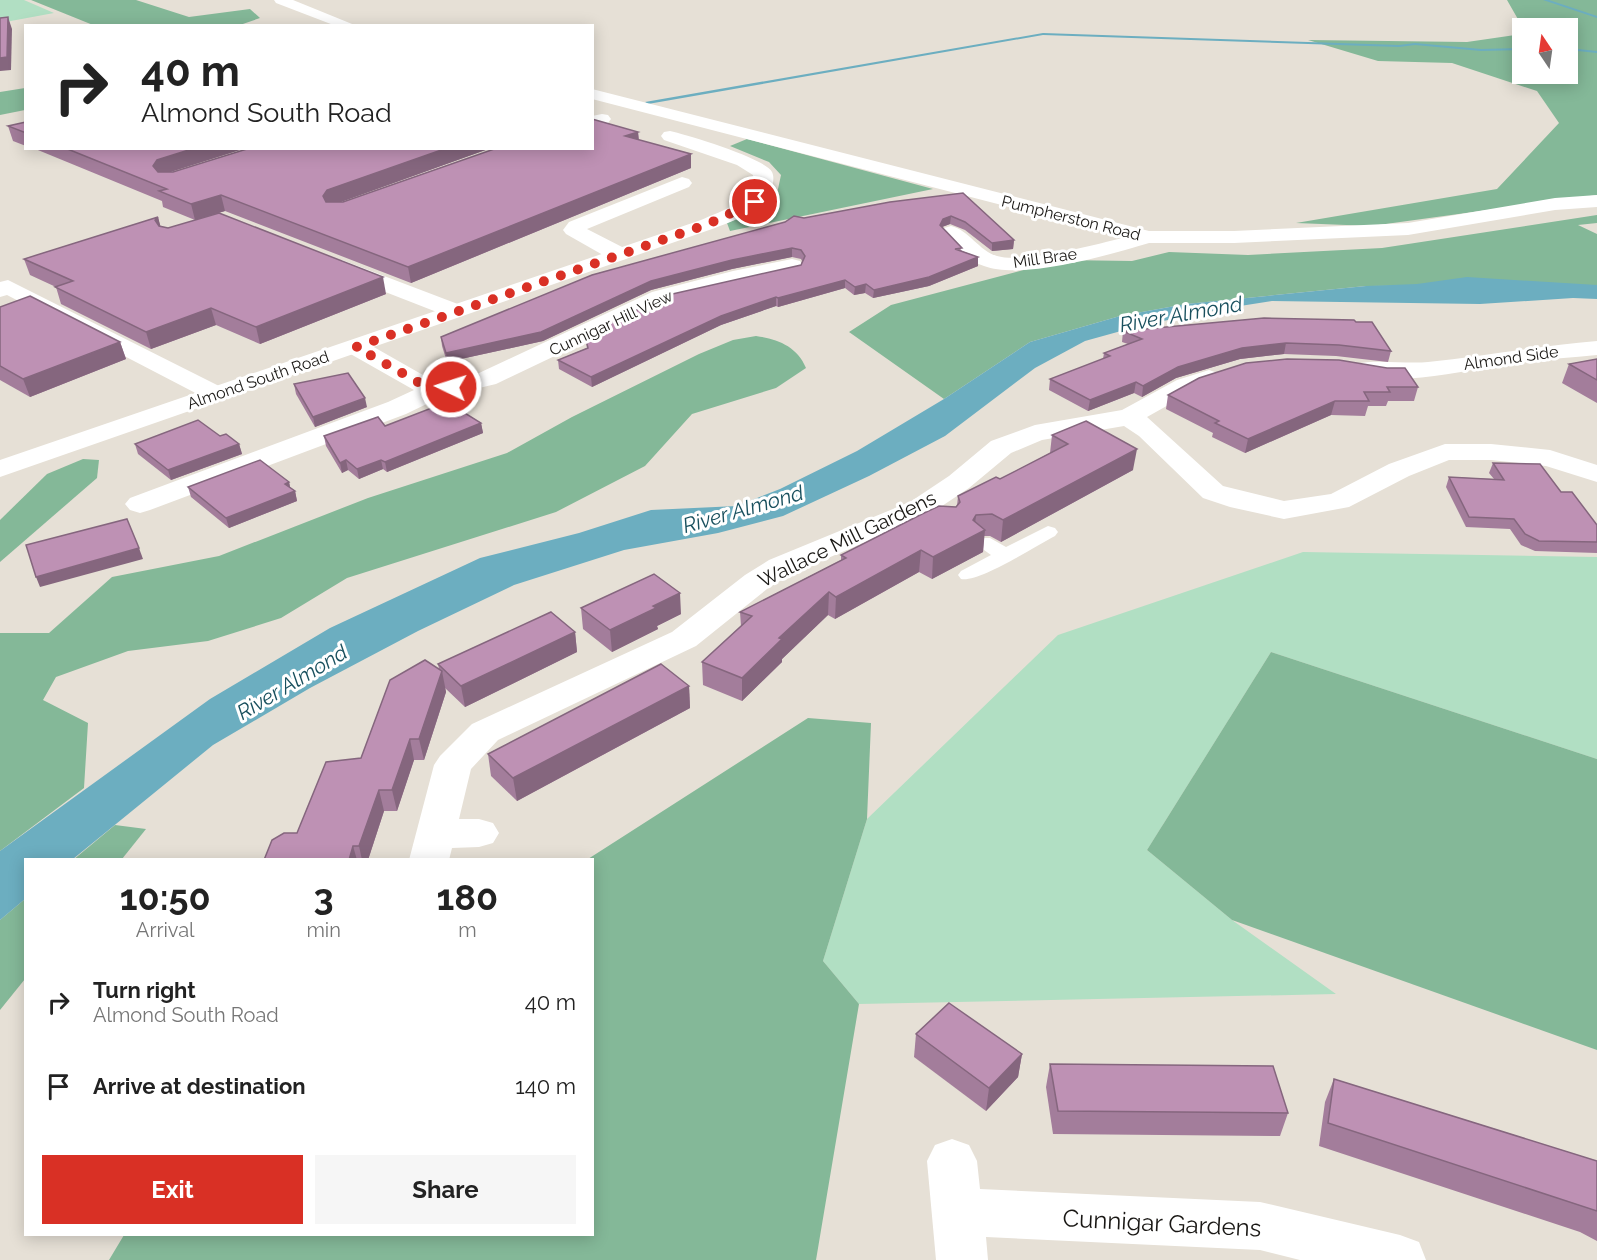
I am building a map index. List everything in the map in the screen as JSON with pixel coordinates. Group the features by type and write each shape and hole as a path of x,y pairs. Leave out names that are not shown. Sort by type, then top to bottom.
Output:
{"street":[{"path":"281,0 345,24"},
{"name":"Pumpherston Road","path":"594,95 1149,237 1234,237 1408,229 1555,204 1597,201"},
{"name":"Almond South Road","path":"0,469 708,224 755,202 764,183 763,173 744,160 654,132"},
{"path":"618,254 573,230 576,226 673,190"},
{"name":"Mill Brae","path":"951,232 978,255 995,263 1033,261 1115,247 1149,237"},
{"path":"319,258 454,311"},
{"name":"Cunnigar Hill View","path":"140,504 397,408 434,391 487,379 660,297 792,266"},
{"path":"3,287 216,394"},
{"path":"356,347 434,391"},
{"name":"Almond Side","path":"1336,365 1384,372 1426,371 1536,353 1597,348"},
{"name":"Wallace Mill Gardens","path":"433,847 453,765 485,732 684,639 756,582 780,567 929,513 959,482 1002,447 1035,433 1129,417 1186,385 1229,371"},
{"path":"1129,417 1148,430 1212,492 1240,501 1284,510 1339,501 1399,470 1444,452 1491,452 1550,458 1597,474"},
{"name":"Wallace Mill Gardens","path":"433,847 479,833"},
{"name":"Cunnigar Gardens","path":"952,1161 960,1236 1260,1226 1400,1260"}],"lane":[{"path":"968,575 1048,532"},
{"path":"982,542 1006,555"}],"green space":[{"path":"0,0 24,0 54,13 0,23"},
{"path":"31,0 136,0 189,17 250,9 260,18 243,24 91,24"},
{"path":"1507,0 1597,0 1597,195 1371,226 1296,223 1497,189 1559,123 1537,91 1516,84 1578,84 1578,18 1517,18"},
{"path":"1512,35 1512,83 1452,63 1378,61 1308,40 1467,42"},
{"path":"24,88 24,110 0,115 0,92"},
{"path":"747,139 933,189 730,231 727,223 775,203 781,175 769,162 730,146"},
{"path":"1597,215 1597,223 1578,225 1597,234 1597,285 1366,286 1186,304 1120,316 1030,342 944,399 849,332 891,305 1062,260 1132,261 1169,252 1248,255 1382,248"},
{"path":"756,336 786,345 797,354 806,368 776,388 692,414 645,466 556,512 347,578 281,618 208,641 128,651 56,677 43,700 88,723 84,788 0,851 0,633 49,633 112,577 219,556 368,498 507,453 572,417 699,354 733,340"},
{"path":"83,459 99,460 97,478 0,562 0,520 47,474"},
{"path":"1303,552 1597,557 1597,759 1271,652 1147,850 1232,920 1336,994 859,1004 823,961 867,819 1058,635"},
{"path":"1271,652 1597,759 1597,1050 1232,920 1147,850"},
{"path":"808,718 871,723 867,819 823,961 859,1004 816,1260 109,1260 123,1236 594,1236 594,858 590,858"},
{"path":"115,825 146,829 123,858 75,858"},
{"path":"24,900 24,980 0,1010 0,920"}],"water":[{"name":"River Almond","path":"1467,277 1597,285 1597,299 1573,298 1480,304 1272,301 1139,326 1085,341 1035,368 945,436 869,476 783,516 718,533 624,550 514,585 418,631 310,688 213,745 74,858 24,858 24,900 0,920 0,851 210,699 330,628 480,558 579,533 651,510 737,506 780,489 857,451 944,399 1030,342 1120,316 1186,304 1366,286 1417,284"}],"building":[{"path":"8,17 7,57 0,58 0,18"},
{"path":"594,120 638,132 625,136 691,154 408,267 221,195 191,204 159,191 167,189 70,150 189,150 157,160 153,166 158,172 173,172 244,150 441,150 327,190 323,196 326,202 343,202 491,150 594,150"},
{"path":"24,122 24,132 8,126"},
{"path":"963,193 1014,240 992,243 965,222 951,216 943,219 940,225 962,248 955,249 978,257 929,277 874,290 866,284 855,287 845,280 776,297 721,316 591,377 558,360 588,348 585,335 668,295 801,265 805,256 801,250 792,248 732,260 651,281 541,332 446,353 441,337 592,275 785,222 794,216 804,218 890,202"},
{"path":"219,213 383,277 256,327 211,308 146,332 55,287 73,281 24,259 158,217 155,220 159,226 168,228"},
{"path":"30,296 120,342 23,379 0,366 0,307"},
{"path":"1264,318 1372,322 1391,351 1339,345 1286,343 1242,348 1178,367 1143,386 1136,382 1090,400 1050,379 1110,356 1104,353 1142,339 1123,331"},
{"path":"1287,359 1339,360 1387,368 1405,368 1418,387 1387,387 1390,392 1364,392 1369,401 1335,401 1248,439 1215,423 1219,421 1168,395 1199,378 1246,363"},
{"path":"1597,359 1597,380 1569,364"},
{"path":"348,373 365,398 313,417 294,384"},
{"path":"447,402 481,423 385,462 381,460 357,469 346,460 340,463 324,436 378,417 385,426"},
{"path":"198,420 220,436 226,434 239,444 168,470 135,444"},
{"path":"1086,421 1137,449 1003,520 992,514 976,515 973,520 985,530 933,557 921,550 836,597 829,592 779,638 782,639 742,678 702,662 752,616 740,612 846,558 841,555 922,514 939,506 956,507 960,502 958,496 996,477 1000,479 1068,444 1052,435"},
{"path":"260,460 289,482 285,484 295,491 226,518 188,487"},
{"path":"1493,463 1540,464 1561,492 1572,492 1597,525 1597,542 1539,541 1525,534 1514,519 1469,517 1449,477 1504,480"},
{"path":"127,519 139,548 36,577 26,545"},
{"path":"654,574 680,593 653,606 656,608 610,630 581,608"},
{"path":"551,612 575,632 461,686 438,664"},
{"path":"425,660 442,671 419,739 410,739 392,790 379,790 359,846 353,846 350,858 265,858 272,840 284,833 297,833 326,762 361,758 390,680"},
{"path":"661,664 689,686 513,778 488,754"},
{"path":"949,1003 1022,1054 989,1088 916,1034"},
{"path":"1050,1064 1273,1066 1288,1113 1058,1111"},
{"path":"1334,1079 1597,1161 1597,1211 1328,1123"}],"waterway":[{"path":"1545,0 1597,17"},
{"path":"648,102 1043,34 1399,46 1415,44 1481,50 1512,49"},
{"path":"1578,50 1597,52"}],"route":[{"path":"451,387 434,391 356,347 708,224 755,202"}]}
